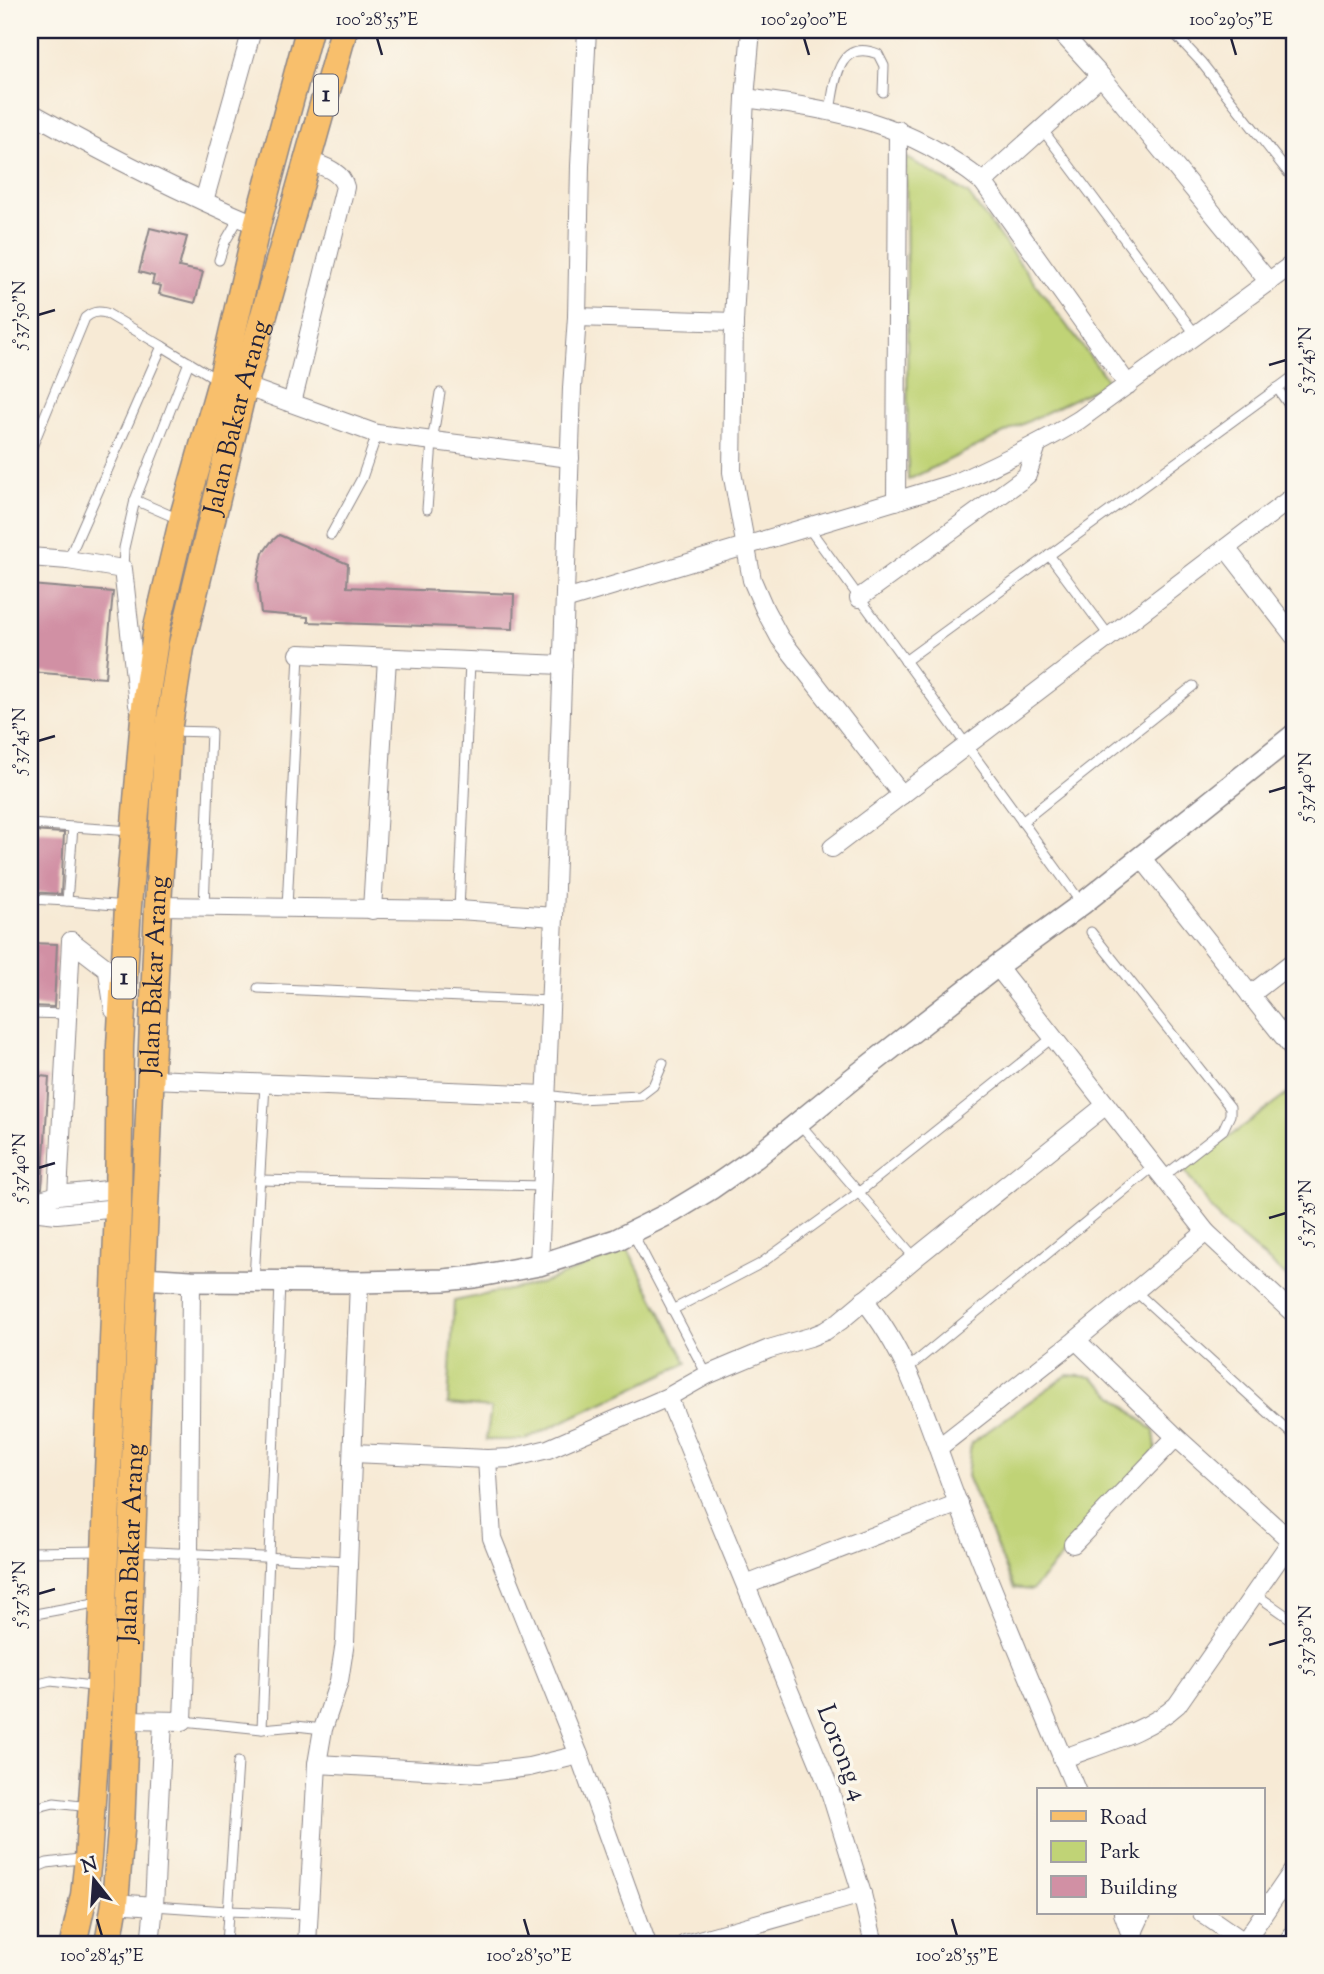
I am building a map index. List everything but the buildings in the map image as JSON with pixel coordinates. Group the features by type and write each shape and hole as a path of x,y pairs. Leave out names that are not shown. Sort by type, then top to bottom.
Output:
{"main road":[{"name":"Jalan Bakar Arang","path":"73,1944 84,1895 88,1858 103,1602 118,1551 142,1278 168,731 181,648 232,384 248,221 309,30"},
{"name":"Jalan Bakar Arang","path":"108,1944 115,1903 121,1830 125,1720 118,1551 120,1046 142,735 157,627 183,520 307,160 344,30"}],"street":[{"path":"204,201 252,30"},
{"path":"539,1265 587,30"},
{"path":"751,30 734,322 732,472 745,546 752,580 780,638 902,795"},
{"path":"1059,30 1101,76 1269,282"},
{"path":"1287,30 1294,38"},
{"path":"983,182 1101,76"},
{"path":"745,98 830,111 898,130 960,164 983,182 1128,385"},
{"path":"30,112 79,140 248,221"},
{"path":"896,501 898,130"},
{"path":"292,403 345,192 344,181 338,173 307,160"},
{"path":"565,600 958,482 1037,445 1079,420 1294,263"},
{"path":"577,317 734,322"},
{"path":"232,384 377,434 570,458"},
{"path":"859,598 1027,475 1037,445"},
{"path":"832,848 1293,500"},
{"path":"1226,548 1294,636"},
{"path":"30,557 123,569 142,735"},
{"path":"299,654 563,665"},
{"path":"372,910 387,658"},
{"path":"142,1278 359,1282 474,1278 539,1265 616,1240 674,1211 755,1158 1294,735"},
{"path":"1141,857 1294,1050"},
{"path":"158,906 459,910 554,916"},
{"path":"58,1195 71,942 99,961 108,972 120,1046"},
{"path":"1250,995 1294,961"},
{"path":"997,966 1206,1232 1294,1314"},
{"path":"151,1079 546,1095"},
{"path":"352,1453 487,1459 511,1458 548,1449 668,1397 707,1375 769,1349 825,1331 1106,1105"},
{"path":"30,1203 58,1195 118,1198"},
{"path":"30,1211 57,1214 118,1198"},
{"path":"938,1448 1076,1340 1206,1232"},
{"path":"125,1720 183,1721 190,1553 191,1281"},
{"path":"307,1944 317,1764 323,1729 339,1681 345,1642 359,1282"},
{"path":"864,1300 881,1320 907,1369 1075,1788"},
{"path":"1062,1759 1149,1725 1177,1705 1293,1539 1176,1437 1076,1340"},
{"name":"Lorong 4","path":"668,1397 828,1785 862,1894 874,1944"},
{"path":"1073,1544 1176,1437"},
{"path":"487,1459 492,1538 579,1755 647,1944"},
{"path":"747,1586 959,1503"},
{"path":"150,1944 163,1721"},
{"path":"317,1764 480,1773 528,1767 579,1755"},
{"path":"1264,1913 1294,1869"},
{"path":"685,1944 862,1894"},
{"path":"115,1903 154,1906"},
{"path":"1123,1914 1133,1941"},
{"path":"1133,1941 1142,1914"},
{"path":"1203,1914 1243,1943 1263,1914"},
{"path":"1286,1944 1294,1933"}],"lane":[{"path":"1171,30 1201,62 1294,180"},
{"path":"830,111 839,68 843,60 853,52 868,50 878,54 884,66 883,92"},
{"path":"1042,129 1196,335"},
{"path":"219,260 225,242 248,221"},
{"path":"30,452 89,315 106,313 232,384"},
{"path":"68,560 162,346"},
{"path":"123,569 124,548 135,500 189,362"},
{"path":"905,661 1294,376"},
{"path":"1277,388 1294,412"},
{"path":"427,509 432,442 440,393"},
{"path":"331,535 362,478 377,434"},
{"path":"135,500 183,520"},
{"path":"807,526 1082,904"},
{"path":"1049,555 1110,637"},
{"path":"288,908 299,654"},
{"path":"459,910 471,662"},
{"path":"1022,822 1193,686"},
{"path":"168,731 211,732 204,906"},
{"path":"30,824 135,831"},
{"path":"67,901 73,827"},
{"path":"30,899 128,906"},
{"path":"907,1369 1158,1172 1223,1130 1228,1122 1230,1107 1091,932"},
{"path":"258,988 550,1001"},
{"path":"30,1013 67,1014"},
{"path":"672,1310 760,1264 859,1193 1052,1038"},
{"path":"546,1095 578,1099 640,1096 653,1086 663,1063"},
{"path":"254,1282 265,1084"},
{"path":"799,1123 915,1258"},
{"path":"259,1180 543,1186"},
{"path":"632,1232 707,1375"},
{"path":"262,1729 280,1281"},
{"path":"1135,1291 1294,1436"},
{"path":"30,1552 190,1553 348,1561"},
{"path":"1255,1594 1294,1622"},
{"path":"30,1615 103,1602"},
{"path":"30,1686 51,1681 100,1687"},
{"path":"183,1721 262,1729 296,1726 323,1729"},
{"path":"226,1944 238,1762"},
{"path":"30,1809 54,1803 92,1807"},
{"path":"30,1870 47,1863 88,1858"},
{"path":"154,1906 308,1914"}],"green space":[{"path":"906,157 968,194 1109,382 908,480"},
{"path":"1294,1089 1292,1281 1220,1220 1184,1170"},
{"path":"628,1249 687,1363 524,1440 486,1440 491,1408 448,1404 454,1301 543,1283"},
{"path":"1067,1375 1092,1377 1154,1431 1156,1450 1032,1590 1014,1588 967,1476 971,1443"}]}
